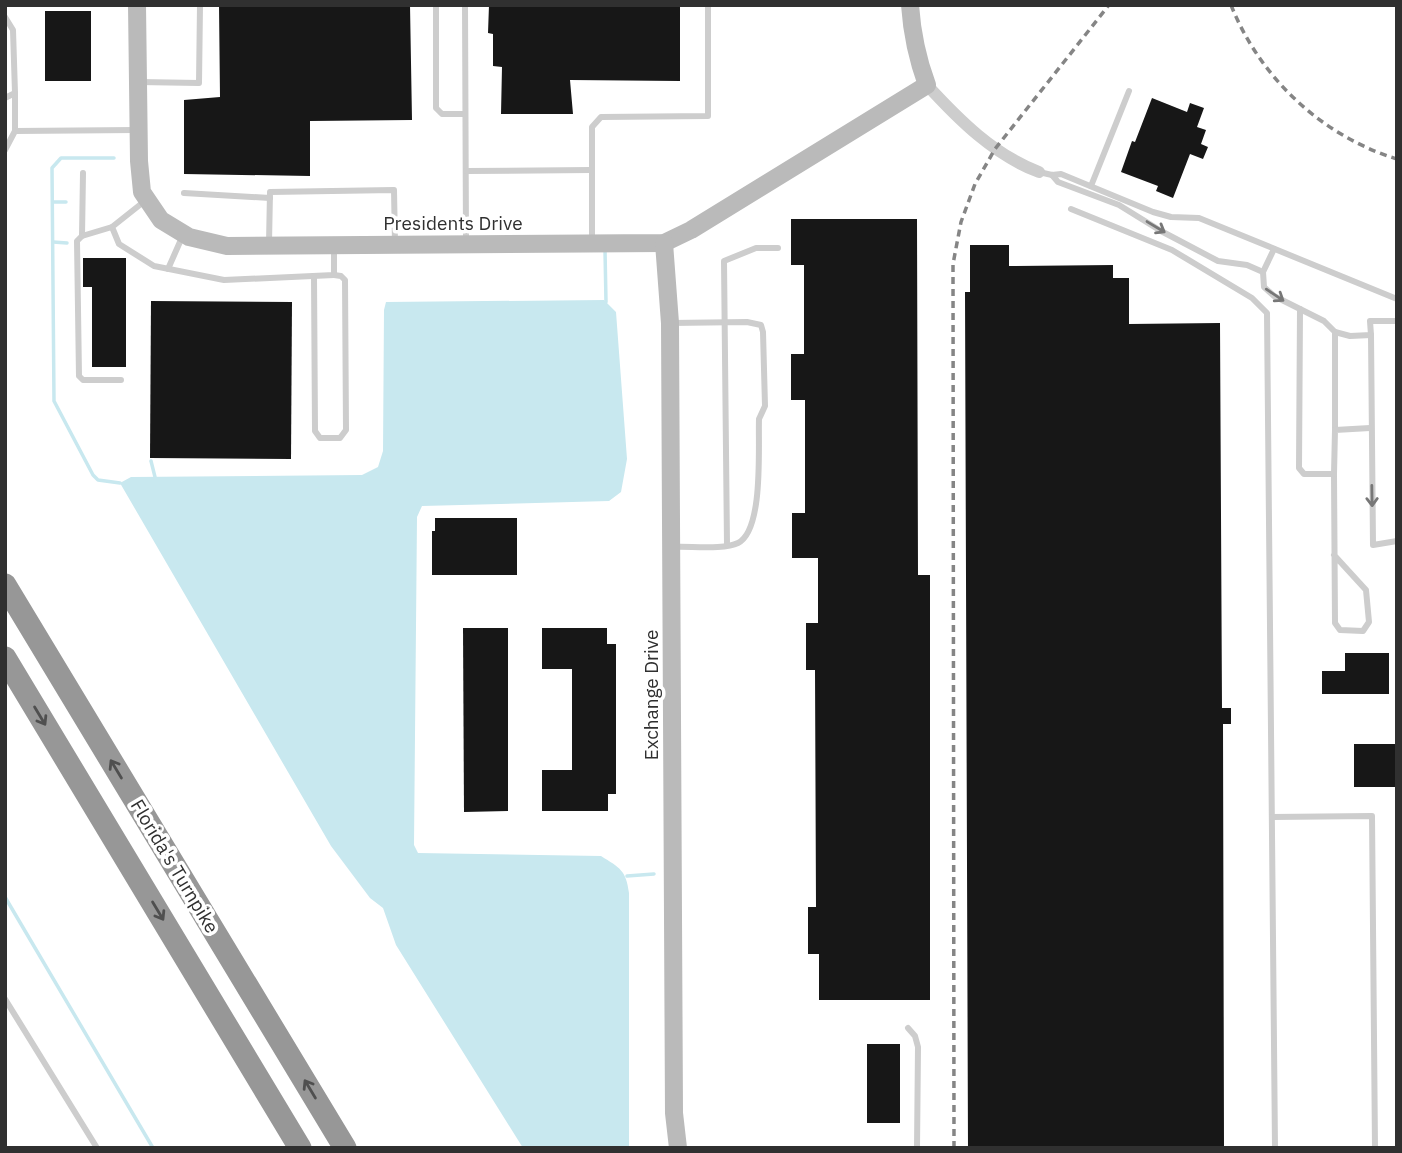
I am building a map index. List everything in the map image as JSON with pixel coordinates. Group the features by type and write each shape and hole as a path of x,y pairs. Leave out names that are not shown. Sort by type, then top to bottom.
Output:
{"highway":[{"name":"Florida's Turnpike","path":"5,585 345,1148"},
{"name":"Florida's Turnpike","path":"5,658 300,1148"}],"street":[{"name":"Presidents Drive","path":"137,5 138,130 142,192 161,220 184,233 227,246 664,243 691,230 927,85"},
{"path":"911,5 912,32 927,85 952,113 995,149 1023,165 1046,173"},
{"name":"Exchange Drive","path":"664,243 670,323 673,1100 678,1148"}],"lane":[{"path":"138,82 199,83 200,5"},
{"path":"436,5 436,108 442,114 465,114"},
{"path":"465,5 466,244"},
{"path":"592,243 592,127 601,117 708,116 708,5"},
{"path":"5,17 13,30 15,93 15,131 5,150"},
{"path":"1091,186 1129,91"},
{"path":"5,98 15,93"},
{"path":"5,137 15,131 138,130"},
{"path":"466,171 591,170"},
{"path":"82,236 83,173"},
{"path":"1046,173 1061,174 1171,217 1199,218 1397,299"},
{"path":"1046,173 1058,182 1119,205 1218,261 1247,265 1263,272"},
{"path":"270,246 270,192 394,190 395,245"},
{"path":"184,193 270,198"},
{"path":"121,380 83,380 79,376 77,241 82,236 112,227 147,199"},
{"path":"1070,209 1172,250 1252,298 1267,313 1275,1148"},
{"path":"112,227 119,244 154,266 168,269 224,280 334,275 341,276 345,280 346,416 344,435 335,440 320,438 315,431 314,276"},
{"path":"168,269 184,233"},
{"path":"334,245 334,275"},
{"path":"727,545 724,261 756,248 778,248"},
{"path":"1274,248 1263,272 1264,287 1275,296 1324,321 1335,332 1350,336 1371,335"},
{"path":"1300,309 1299,468 1304,474 1334,474"},
{"path":"1397,321 1370,321 1373,545 1397,541"},
{"path":"670,323 747,322 761,325 765,406 759,419 757,509 750,533 738,543 727,545 671,547"},
{"path":"1334,555 1366,590 1369,622 1363,631 1340,630 1336,626 1334,555 1335,332"},
{"path":"1335,430 1370,428"},
{"path":"1272,817 1371,816 1375,1148"},
{"path":"5,999 97,1148"},
{"path":"908,1028 915,1036 919,1057 917,1148"}],"water":[{"path":"604,300 616,312 627,459 621,492 609,501 422,506 417,517 414,845 418,853 601,856 621,870 628,885 629,1148 523,1148 396,945 383,908 370,898 331,846 120,483 131,477 362,475 378,467 383,451 386,302"}],"building":[{"path":"219,5 410,5 412,120 310,121 310,176 184,174 184,100 220,97"},
{"path":"489,5 680,5 680,81 570,80 573,114 501,114 502,67 493,66 493,34 488,33"},
{"path":"45,11 91,11 91,81 45,81"},
{"path":"1152,98 1187,112 1190,103 1204,108 1197,127 1206,130 1201,144 1208,147 1203,159 1190,154 1173,198 1156,191 1158,186 1121,172"},
{"path":"791,219 917,219 918,575 930,575 930,1000 819,1000 819,954 808,954 808,907 816,907 815,670 806,670 806,623 818,623 818,558 792,558 792,513 805,513 805,400 791,400 791,354 804,354 804,265 791,265"},
{"path":"970,245 1009,245 1009,266 1113,265 1113,278 1129,278 1129,324 1220,323 1222,708 1231,708 1231,724 1223,724 1224,1148 968,1148 965,292 970,292"},
{"path":"83,258 126,258 126,367 92,367 92,287 83,287"},
{"path":"151,301 292,302 291,459 150,458"},
{"path":"435,518 517,518 517,575 432,575 432,531 435,531"},
{"path":"463,628 508,628 508,811 464,812"},
{"path":"542,628 607,628 607,644 616,644 616,794 608,794 608,811 542,811 542,770 572,770 572,669 542,669"},
{"path":"1345,653 1389,653 1389,694 1322,694 1322,671 1345,671"},
{"path":"1354,744 1397,744 1397,787 1354,787"},
{"path":"867,1044 900,1044 900,1123 867,1123"}],"waterway":[{"path":"114,158 61,158 52,168 54,401 93,475 98,480 120,483"},
{"path":"53,202 66,202"},
{"path":"53,242 67,243"},
{"path":"605,250 606,302"},
{"path":"151,461 155,477"},
{"path":"627,876 654,874"},
{"path":"5,897 153,1148"}],"railway":[{"path":"954,1148 953,264 961,222 975,184 995,149 1109,5"},
{"path":"1231,5 1243,32 1259,57 1276,80 1297,101 1344,136 1397,159"}]}
